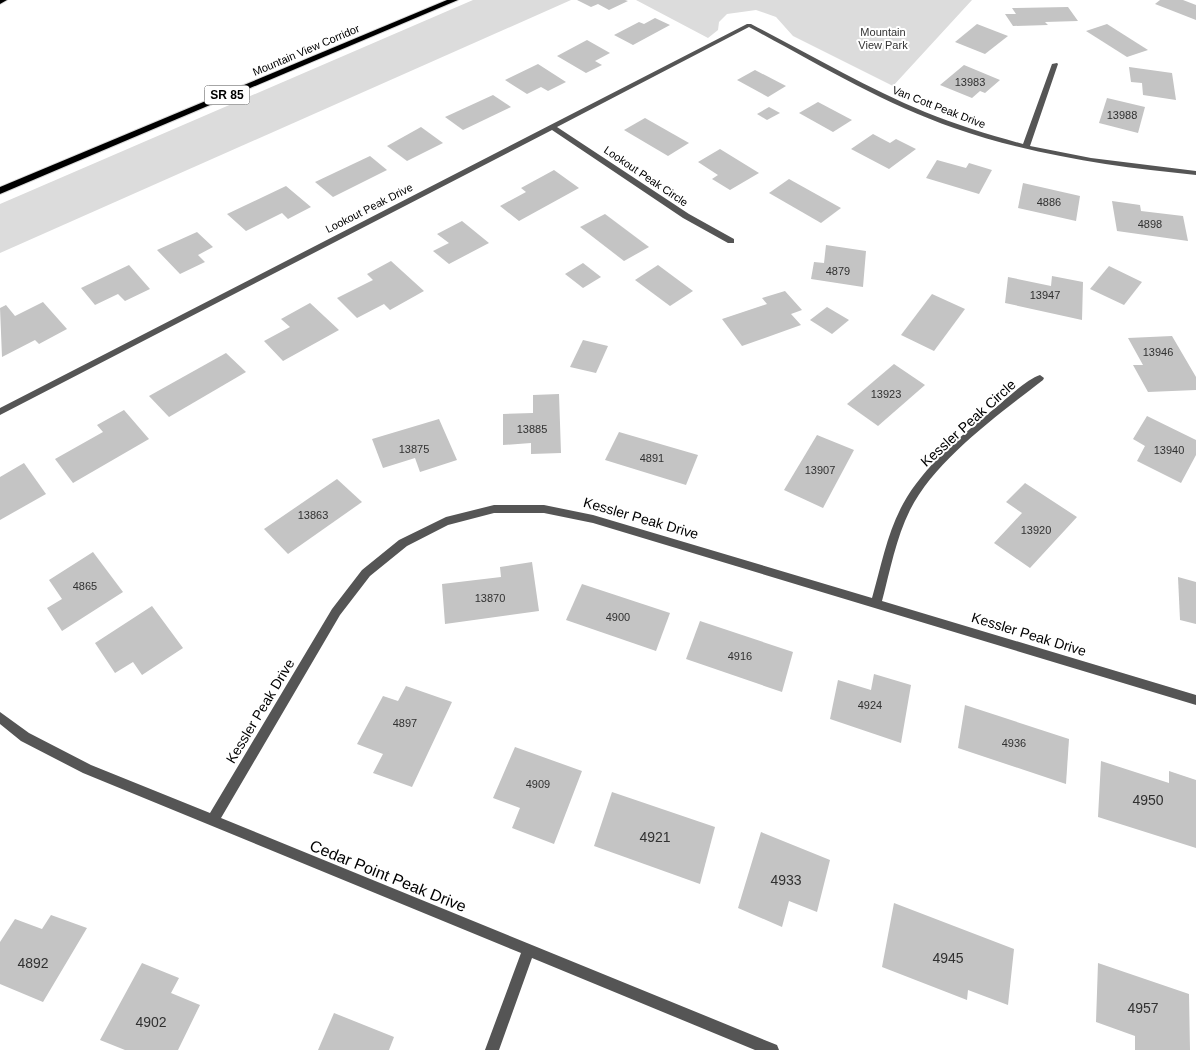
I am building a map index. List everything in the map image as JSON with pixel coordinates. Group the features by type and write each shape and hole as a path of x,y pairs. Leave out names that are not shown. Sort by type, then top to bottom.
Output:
{"highway":[{"name":"Mountain View Corridor","path":"0,190 454,0"}],"street":[{"name":"Lookout Peak Drive","path":"0,412 749,25"},
{"name":"Van Cott Peak Drive","path":"749,25 874,92 923,114 973,132 1087,160 1196,173"},
{"path":"1026,146 1056,64"},
{"name":"Lookout Peak Circle","path":"552,127 686,216 731,241"},
{"name":"Kessler Peak Circle","path":"876,604 896,533 914,496 940,464 1000,409 1040,378"},
{"name":"Kessler Peak Drive","path":"212,821 336,612 366,573 403,543 446,522 494,510 544,509 592,519 1196,700"},
{"name":"Cedar Point Peak Drive","path":"0,717 25,736 87,769 772,1050"},
{"path":"492,1050 528,951"}],"green space":[{"path":"473,0 571,0 0,253 0,204"},
{"name":"Mountain View Park","path":"636,0 972,0 893,86 793,36 776,17 756,10 727,14 719,22 718,30 708,38"}],"building":[{"path":"577,0 628,1 609,10 598,4 591,7"},
{"path":"1160,0 1183,0 1196,5 1196,20 1155,4"},
{"path":"1068,7 1078,21 1045,22 1048,25 1013,26 1005,14 1016,14 1012,8"},
{"path":"655,18 670,25 633,45 614,35 639,22 644,24"},
{"path":"977,24 1008,36 985,54 955,42"},
{"path":"1107,24 1148,50 1127,57 1086,31"},
{"path":"587,40 610,53 595,61 602,65 586,73 557,56"},
{"path":"538,64 566,82 548,91 541,87 527,94 505,80"},
{"path":"964,65 1000,80 985,93 980,91 972,98 940,85"},
{"path":"1129,67 1172,73 1176,100 1143,95 1142,83 1131,82"},
{"path":"755,70 786,86 768,97 737,80"},
{"path":"493,95 511,107 463,130 445,117"},
{"path":"1107,98 1145,107 1138,133 1099,123"},
{"path":"818,102 852,120 833,132 799,113"},
{"path":"769,107 780,113 767,120 757,114"},
{"path":"645,118 689,143 668,156 624,130"},
{"path":"421,127 443,143 407,161 387,146"},
{"path":"873,134 890,143 896,139 916,149 889,169 851,149"},
{"path":"720,149 759,173 730,190 712,179 718,175 698,162"},
{"path":"370,156 387,170 333,197 315,182"},
{"path":"937,160 966,168 969,163 992,170 979,194 926,178"},
{"path":"554,170 579,188 519,221 500,206 526,192 521,188"},
{"path":"789,179 841,208 821,223 769,193"},
{"path":"1023,183 1080,196 1076,221 1018,208"},
{"path":"286,186 311,207 288,219 282,213 246,231 227,214"},
{"path":"1112,201 1140,205 1141,211 1183,216 1188,241 1117,231"},
{"path":"605,214 649,247 624,261 580,227"},
{"path":"462,221 489,243 449,264 433,251 449,243 437,234"},
{"path":"197,232 213,247 198,255 205,262 180,274 157,250"},
{"path":"826,245 866,251 863,287 811,279 814,262 824,263"},
{"path":"391,261 424,291 390,310 384,304 357,318 337,298 373,280 367,274"},
{"path":"583,263 601,277 583,288 565,274"},
{"path":"129,265 150,289 125,301 118,294 95,305 81,288"},
{"path":"658,265 693,291 670,306 635,280"},
{"path":"1109,266 1142,282 1124,305 1090,289"},
{"path":"1052,276 1083,282 1082,320 1005,303 1008,277 1051,286"},
{"path":"785,291 802,310 791,314 801,325 742,346 722,319 767,304 762,298"},
{"path":"932,294 965,309 934,351 901,335"},
{"path":"43,302 67,329 39,344 35,340 2,357 0,308 6,305 15,316"},
{"path":"310,303 339,330 283,361 264,341 290,327 281,319"},
{"path":"827,307 849,320 832,334 810,320"},
{"path":"1172,336 1196,377 1196,390 1148,392 1133,365 1143,365 1128,338"},
{"path":"583,340 608,346 596,373 570,367"},
{"path":"226,353 246,372 169,417 149,396"},
{"path":"894,364 925,385 878,426 847,404"},
{"path":"559,394 561,453 531,454 531,443 503,445 503,414 533,413 533,395"},
{"path":"124,410 149,439 73,483 55,459 103,432 97,425"},
{"path":"1147,416 1196,440 1196,455 1181,483 1137,461 1145,446 1133,439"},
{"path":"439,419 457,460 420,472 415,458 383,468 372,439"},
{"path":"619,432 698,455 686,485 605,460"},
{"path":"817,435 854,450 823,508 784,490"},
{"path":"24,463 46,494 0,520 0,477"},
{"path":"337,479 362,502 288,554 264,529"},
{"path":"1025,483 1077,517 1030,568 994,543 1022,513 1006,502"},
{"path":"93,552 123,592 62,631 47,608 62,599 49,580"},
{"path":"532,562 539,611 445,624 442,584 501,577 500,567"},
{"path":"1178,577 1196,582 1196,624 1180,620"},
{"path":"582,584 670,613 656,651 566,620"},
{"path":"152,606 183,648 142,675 133,662 115,673 95,643"},
{"path":"700,621 793,652 782,692 686,659"},
{"path":"874,674 911,685 901,743 830,719 838,680 871,690"},
{"path":"406,686 452,702 412,787 373,773 383,754 357,744 383,696 398,701"},
{"path":"965,705 1069,739 1066,784 958,748"},
{"path":"515,747 582,771 554,844 512,828 520,808 493,798"},
{"path":"1101,761 1169,783 1169,771 1196,780 1196,848 1098,817"},
{"path":"612,792 715,827 700,884 594,846"},
{"path":"761,832 830,860 817,912 789,901 782,927 738,908"},
{"path":"894,903 1014,949 1008,1005 968,990 967,1000 882,967"},
{"path":"51,915 87,928 43,1002 0,984 0,942 15,919 42,929"},
{"path":"142,963 179,978 171,993 200,1005 178,1050 125,1050 100,1040"},
{"path":"1098,963 1189,994 1190,1050 1135,1050 1135,1036 1096,1022"},
{"path":"334,1013 394,1037 389,1050 318,1050"}]}
